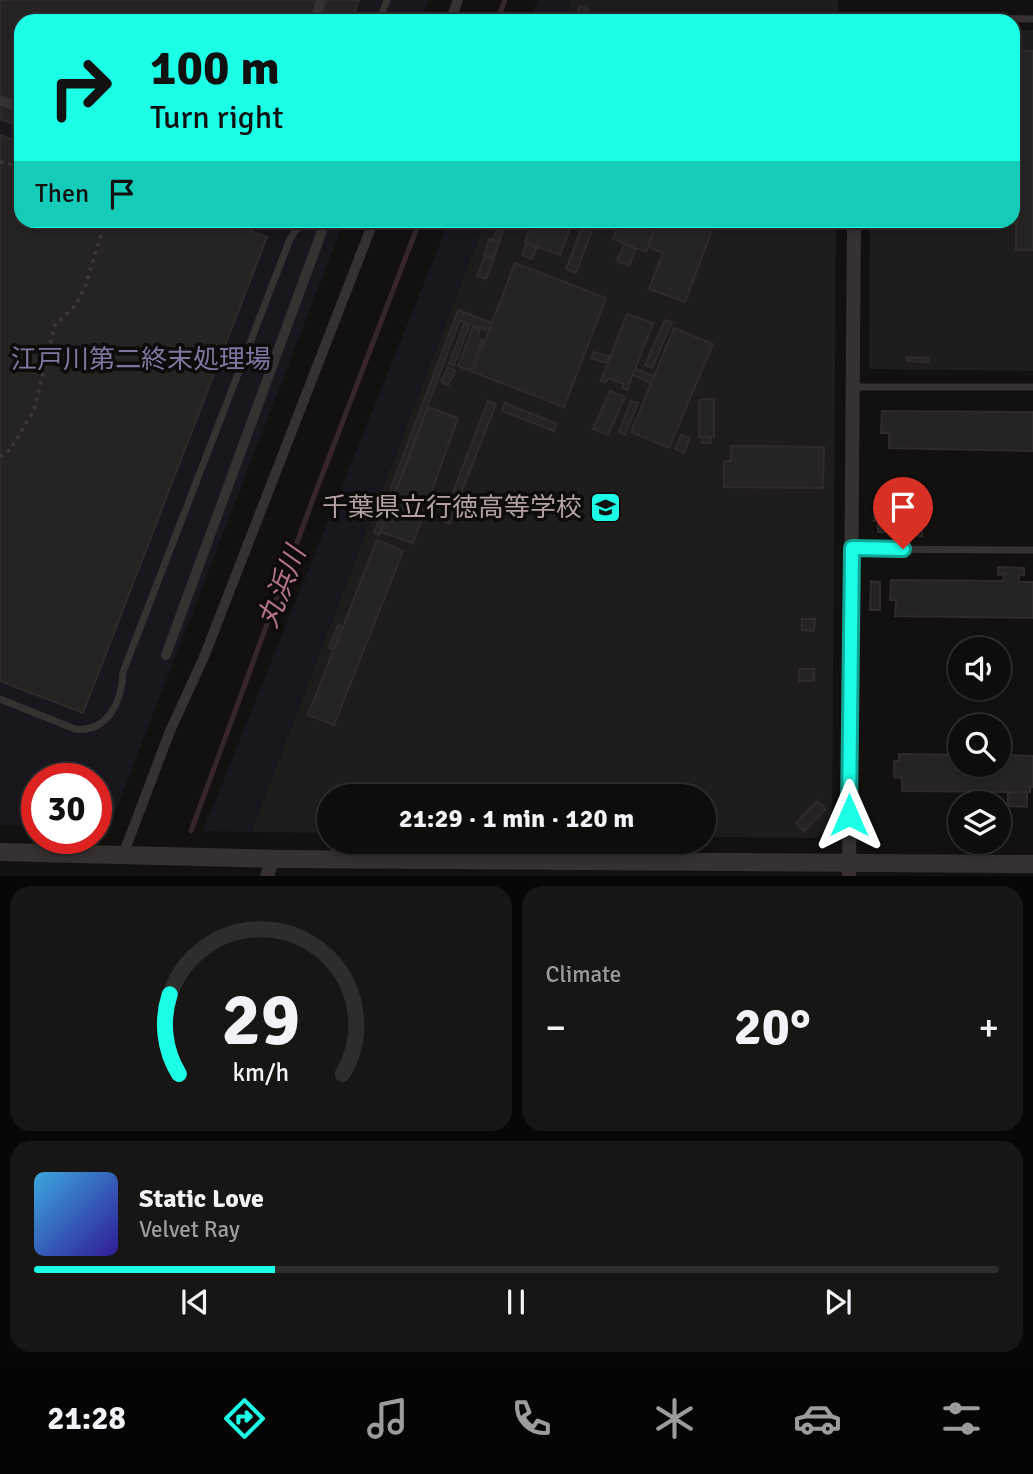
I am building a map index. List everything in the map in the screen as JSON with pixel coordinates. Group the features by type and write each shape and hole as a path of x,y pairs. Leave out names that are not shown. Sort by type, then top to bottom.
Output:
{"street":[{"path":"166,656 323,228"},
{"path":"123,855 170,731 204,657 371,228"},
{"path":"854,228 854,869"},
{"path":"0,852 195,857 270,867 854,869 1033,864"}],"lane":[{"path":"0,699 75,729 85,730 98,726 111,715 122,686 123,673 290,239 298,228"},
{"path":"853,387 1033,387"},
{"path":"852,548 1033,550"}],"path":[{"path":"0,457 10,450 34,410 55,325 75,306 85,287 101,235 101,228"}],"shaded area":[{"path":"570,0 838,0 838,14 565,14"},
{"path":"1020,30 1033,30 1033,371 869,369 870,228 1020,228"},
{"name":"千葉県立行徳高等学校","path":"482,228 836,228 832,823 817,838 716,837 716,784 317,784 317,833 251,832"}],"green space":[{"name":"江戸川第二終末処理場","path":"0,0 429,0 424,14 14,14 14,228 341,228 112,820 112,763 21,763 21,826 0,825"},
{"path":"538,0 570,0 565,14 532,14"},
{"path":"446,228 482,228 251,832 203,831"}],"pier":[{"path":"166,831 204,832 188,876 150,875"}],"building":[{"path":"0,0 359,0 354,14 14,14 14,124 0,119"},
{"path":"580,6 588,9 586,14 577,14"},
{"path":"1020,51 1033,51 1033,250 1016,250 1016,228 1020,228"},
{"path":"0,135 14,140 14,228 244,228 267,237 83,713 0,681"},
{"path":"530,228 570,228 560,255 525,242"},
{"path":"582,228 593,228 576,273 566,269"},
{"path":"617,228 655,228 646,252 613,239"},
{"path":"655,228 713,228 685,302 649,289 663,253 648,247"},
{"path":"497,229 503,231 499,242 493,240"},
{"path":"489,239 499,243 494,258 484,255"},
{"path":"527,243 537,248 532,259 522,255"},
{"path":"624,244 636,249 629,266 617,261"},
{"path":"485,256 494,259 486,279 477,276"},
{"path":"515,263 606,298 564,407 473,372"},
{"path":"458,310 492,323 489,331 460,320 379,535 374,533"},
{"path":"627,314 653,323 627,390 622,388 624,384 608,378 605,382 601,381"},
{"path":"665,320 672,323 652,368 645,365"},
{"path":"464,324 469,326 454,365 449,364"},
{"path":"473,327 480,330 477,338 483,340 470,371 458,366"},
{"path":"674,328 713,344 669,448 631,432"},
{"path":"593,352 609,356 607,363 591,358"},
{"path":"907,357 928,358 928,362 907,361"},
{"path":"448,367 455,371 448,385 441,382"},
{"path":"635,369 654,376 651,383 633,375"},
{"path":"610,391 625,397 608,435 593,429"},
{"path":"714,399 714,437 699,437 699,400"},
{"path":"488,401 496,404 449,524 442,521"},
{"path":"631,401 638,403 625,435 619,432"},
{"path":"505,403 557,424 554,431 502,411"},
{"path":"428,407 458,418 413,543 381,532"},
{"path":"882,411 1033,412 1033,451 889,448 889,433 881,433"},
{"path":"681,435 690,438 684,453 675,449"},
{"path":"702,437 711,437 711,443 702,443"},
{"path":"731,446 824,447 823,488 724,487 724,461 731,461"},
{"path":"920,499 930,500 930,508 920,508"},
{"path":"875,500 888,500 888,521 874,521"},
{"path":"892,514 904,514 904,532 891,532"},
{"path":"908,514 927,514 926,526 907,525"},
{"path":"878,521 888,521 888,532 878,532"},
{"path":"907,525 922,525 922,536 907,535"},
{"path":"377,540 403,551 334,725 308,715"},
{"path":"998,567 1024,568 1024,575 1019,575 1019,582 1033,582 1033,618 895,616 896,600 890,600 891,580 1003,581 1004,574 998,575"},
{"path":"871,581 880,582 880,610 870,610"},
{"path":"802,619 815,619 814,631 802,630"},
{"path":"338,625 343,627 334,650 329,648"},
{"path":"800,669 814,669 814,681 799,681"},
{"path":"899,754 948,755 948,777 1011,777 1011,755 1033,756 1033,787 1030,787 1030,792 902,791 902,778 894,777 894,761 899,761"},
{"path":"1011,792 1027,792 1027,807 1011,806"},
{"path":"817,801 826,809 804,831 796,823"}],"waterway":[{"name":"丸浜川","path":"500,14 505,0"},
{"name":"丸浜川","path":"191,831 313,499 417,228"}],"place":[{"name":"千葉県立行徳高等学校","path":"605,508"}],"route":[{"path":"849,815 852,548 903,549"}]}
